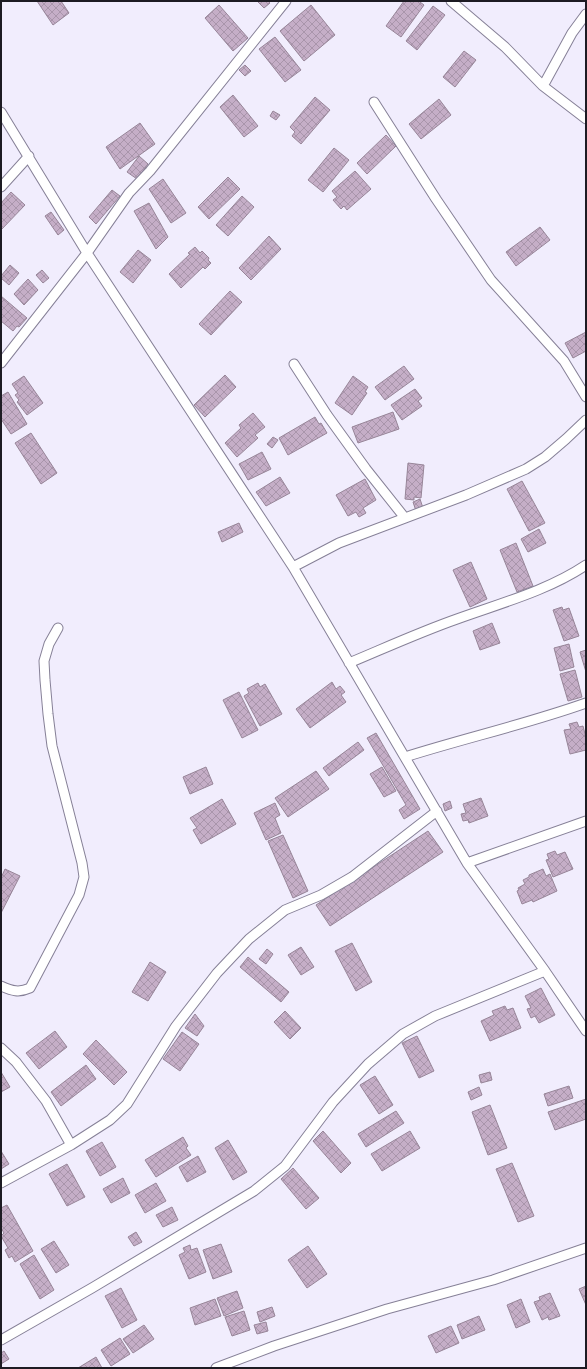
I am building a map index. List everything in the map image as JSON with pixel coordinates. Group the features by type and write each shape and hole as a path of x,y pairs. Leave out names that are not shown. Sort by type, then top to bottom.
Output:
{"street":[{"path":"1,363 88,253 129,193 150,171 286,1"},
{"path":"451,1 505,47 543,86 586,119"},
{"path":"543,86 572,33 586,14"},
{"path":"374,102 436,199 491,280 564,361 586,397"},
{"path":"1,112 88,253 293,567 467,863 545,971 586,1031"},
{"path":"1,187 29,156"},
{"path":"294,364 327,415 366,469 405,518"},
{"path":"293,567 339,543 526,470 556,448 586,420"},
{"path":"349,662 431,628 547,587 586,565"},
{"path":"1,986 13,991 23,991 30,988 79,895 84,877 82,863 52,746 44,680 44,661 49,644 58,628"},
{"path":"404,757 454,741 560,712 586,703"},
{"path":"1,1183 71,1145 110,1120 127,1104 176,1026 217,973 249,939 285,910 321,895 352,877 436,811"},
{"path":"467,863 586,821"},
{"path":"1,1340 92,1288 254,1191 285,1166 333,1102 368,1064 403,1034 435,1016 545,971"},
{"path":"1,1048 16,1062 46,1101 71,1145"},
{"path":"216,1368 274,1346 388,1309 493,1280 586,1248"}],"building":[{"path":"37,1 61,1 69,13 53,25"},
{"path":"257,1 268,1 270,3 264,8"},
{"path":"404,1 421,1 420,2 424,5 401,37 386,26"},
{"path":"219,5 248,38 233,51 205,18"},
{"path":"311,5 335,35 304,61 280,31"},
{"path":"433,6 445,15 417,50 406,41"},
{"path":"275,37 301,70 285,82 259,49"},
{"path":"464,51 476,60 455,87 443,77"},
{"path":"245,65 251,71 245,76 239,70"},
{"path":"233,95 258,126 244,137 220,107"},
{"path":"315,97 330,110 301,144 292,136 295,132 290,127"},
{"path":"439,99 451,115 421,139 409,124"},
{"path":"273,111 280,115 276,120 270,116"},
{"path":"140,123 155,144 120,169 106,147"},
{"path":"386,135 396,146 367,174 357,163"},
{"path":"334,148 349,160 323,192 308,180"},
{"path":"139,156 148,164 137,179 127,172"},
{"path":"355,171 371,189 347,210 344,206 341,209 333,200 337,197 332,191"},
{"path":"228,177 240,189 209,219 198,207"},
{"path":"163,179 186,213 171,223 149,189"},
{"path":"112,190 120,196 96,224 89,217"},
{"path":"11,192 25,205 1,230 1,203"},
{"path":"242,196 254,207 228,236 216,225"},
{"path":"149,203 168,237 156,249 134,211"},
{"path":"51,212 64,230 58,235 45,216"},
{"path":"540,227 550,240 516,266 506,252"},
{"path":"269,236 281,249 251,280 239,268"},
{"path":"195,247 200,253 202,251 209,258 208,260 211,263 205,269 203,267 181,288 169,274 190,254 188,253"},
{"path":"138,250 151,260 133,283 120,272"},
{"path":"10,265 19,273 9,285 1,278 1,276"},
{"path":"42,270 49,278 43,283 36,275"},
{"path":"28,279 38,290 24,305 14,294"},
{"path":"230,291 242,302 211,335 199,324"},
{"path":"1,296 27,318 13,331 1,321"},
{"path":"586,332 586,351 573,358 565,343"},
{"path":"404,366 414,379 385,400 375,387"},
{"path":"225,375 236,387 205,417 194,405"},
{"path":"24,376 43,403 27,415 17,402 19,400 15,395 18,393 12,384"},
{"path":"353,376 368,387 365,392 367,393 352,415 335,403"},
{"path":"415,389 422,398 418,401 422,406 402,420 391,405"},
{"path":"8,392 27,424 11,434 1,419 1,396"},
{"path":"393,412 399,429 358,443 352,427"},
{"path":"253,413 265,427 255,435 258,438 237,457 225,443 241,428 239,425"},
{"path":"315,417 327,433 288,455 279,438"},
{"path":"31,433 57,473 41,484 15,443"},
{"path":"273,437 278,440 272,448 267,444"},
{"path":"262,452 271,469 248,480 239,464"},
{"path":"408,463 424,465 421,498 414,497 414,500 405,499"},
{"path":"280,477 290,493 266,506 256,492"},
{"path":"365,479 376,500 363,508 366,513 359,517 356,512 348,516 336,495"},
{"path":"522,481 545,523 529,531 507,489"},
{"path":"420,499 423,508 416,511 413,502"},
{"path":"239,523 243,532 222,542 218,532"},
{"path":"539,529 546,543 528,552 521,539"},
{"path":"516,543 533,586 517,592 500,550"},
{"path":"471,562 487,599 470,607 453,570"},
{"path":"562,607 563,610 569,608 579,636 564,641 553,610"},
{"path":"492,623 500,643 480,650 473,631"},
{"path":"569,644 574,667 560,671 554,648"},
{"path":"586,650 586,672 580,652"},
{"path":"575,670 582,697 568,701 560,674"},
{"path":"332,682 336,689 340,686 345,692 341,695 346,702 310,728 296,709"},
{"path":"258,683 260,687 265,684 282,714 260,726 244,696 249,693 247,689"},
{"path":"239,692 258,730 242,738 223,700"},
{"path":"577,722 579,727 583,726 586,738 586,750 570,754 564,730 571,729 569,724"},
{"path":"376,733 420,809 404,819 399,810 406,805 367,738"},
{"path":"358,742 364,750 329,776 323,768"},
{"path":"206,767 213,784 190,794 183,777"},
{"path":"382,767 396,791 384,797 370,774"},
{"path":"316,771 329,789 288,817 275,798"},
{"path":"481,798 488,816 469,823 468,820 463,821 461,814 466,813 463,804"},
{"path":"222,799 236,824 201,844 193,830 197,828 190,818"},
{"path":"450,801 452,808 445,811 443,804"},
{"path":"275,803 280,815 275,818 281,833 266,840 254,813"},
{"path":"428,831 443,852 330,926 316,905"},
{"path":"283,835 308,891 293,898 268,841"},
{"path":"555,851 557,855 565,852 573,869 553,877 546,860 549,859 547,854"},
{"path":"5,869 20,876 1,913 1,878"},
{"path":"543,869 546,876 550,874 557,891 533,902 532,900 522,904 517,891 519,890 518,888 525,884 523,880 529,877 529,875"},
{"path":"352,943 372,982 356,991 335,951"},
{"path":"301,947 314,967 301,975 288,955"},
{"path":"267,949 273,954 266,964 259,959"},
{"path":"248,957 289,992 281,1002 240,967"},
{"path":"150,962 166,972 148,1001 132,992"},
{"path":"541,988 555,1015 539,1023 535,1016 531,1018 527,1009 531,1008 525,996"},
{"path":"505,1006 507,1010 513,1008 521,1028 490,1041 481,1021 494,1015 492,1011"},
{"path":"285,1011 301,1028 290,1039 274,1022"},
{"path":"195,1014 204,1026 197,1036 185,1028"},
{"path":"55,1031 67,1047 39,1069 26,1053"},
{"path":"182,1032 199,1044 180,1071 163,1059"},
{"path":"417,1036 434,1071 419,1078 402,1043"},
{"path":"96,1040 127,1072 114,1085 83,1054"},
{"path":"86,1065 96,1079 61,1106 51,1092"},
{"path":"1,1072 10,1087 1,1092"},
{"path":"490,1072 492,1080 481,1083 479,1075"},
{"path":"375,1076 393,1105 379,1114 360,1085"},
{"path":"569,1086 573,1098 548,1106 544,1094"},
{"path":"479,1087 482,1095 471,1100 468,1092"},
{"path":"586,1099 586,1119 555,1130 548,1112"},
{"path":"490,1105 507,1148 488,1155 472,1112"},
{"path":"396,1111 404,1123 366,1147 358,1134"},
{"path":"323,1131 351,1163 341,1173 313,1141"},
{"path":"410,1131 420,1148 382,1171 371,1154"},
{"path":"183,1137 188,1146 186,1148 191,1155 156,1177 145,1160"},
{"path":"228,1140 247,1172 233,1180 215,1148"},
{"path":"102,1142 116,1167 100,1176 86,1151"},
{"path":"1,1151 9,1164 1,1169"},
{"path":"198,1156 206,1172 187,1182 179,1167"},
{"path":"512,1163 534,1216 518,1222 496,1169"},
{"path":"67,1164 85,1197 67,1206 49,1174"},
{"path":"293,1168 319,1198 306,1209 281,1179"},
{"path":"123,1178 130,1193 111,1203 103,1189"},
{"path":"156,1183 166,1201 145,1213 135,1195"},
{"path":"7,1205 33,1251 15,1262 12,1256 9,1258 5,1250 8,1248 1,1236 4,1233 1,1228 1,1208"},
{"path":"172,1207 178,1220 163,1227 156,1215"},
{"path":"136,1232 142,1242 134,1246 128,1237"},
{"path":"54,1241 69,1265 56,1273 41,1249"},
{"path":"221,1244 232,1272 213,1279 203,1250"},
{"path":"190,1245 191,1250 197,1248 206,1272 189,1279 179,1255 185,1252 183,1248"},
{"path":"308,1246 327,1274 307,1288 288,1260"},
{"path":"34,1255 54,1290 40,1299 20,1264"},
{"path":"586,1286 586,1305 579,1289"},
{"path":"121,1288 137,1320 122,1328 105,1296"},
{"path":"237,1291 243,1308 224,1316 217,1298"},
{"path":"550,1293 560,1316 549,1320 548,1317 542,1320 534,1302 540,1300 539,1297"},
{"path":"215,1299 221,1316 195,1325 190,1308"},
{"path":"521,1299 530,1322 516,1328 507,1305"},
{"path":"272,1307 275,1316 260,1322 257,1312"},
{"path":"244,1311 250,1330 232,1336 225,1317"},
{"path":"479,1316 485,1330 462,1339 457,1325"},
{"path":"266,1322 268,1331 257,1334 254,1325"},
{"path":"144,1325 154,1339 133,1353 123,1339"},
{"path":"451,1326 459,1343 436,1353 428,1336"},
{"path":"120,1338 130,1354 111,1366 101,1350"},
{"path":"4,1351 9,1359 1,1364 1,1353"},
{"path":"96,1357 102,1368 78,1368"}]}
